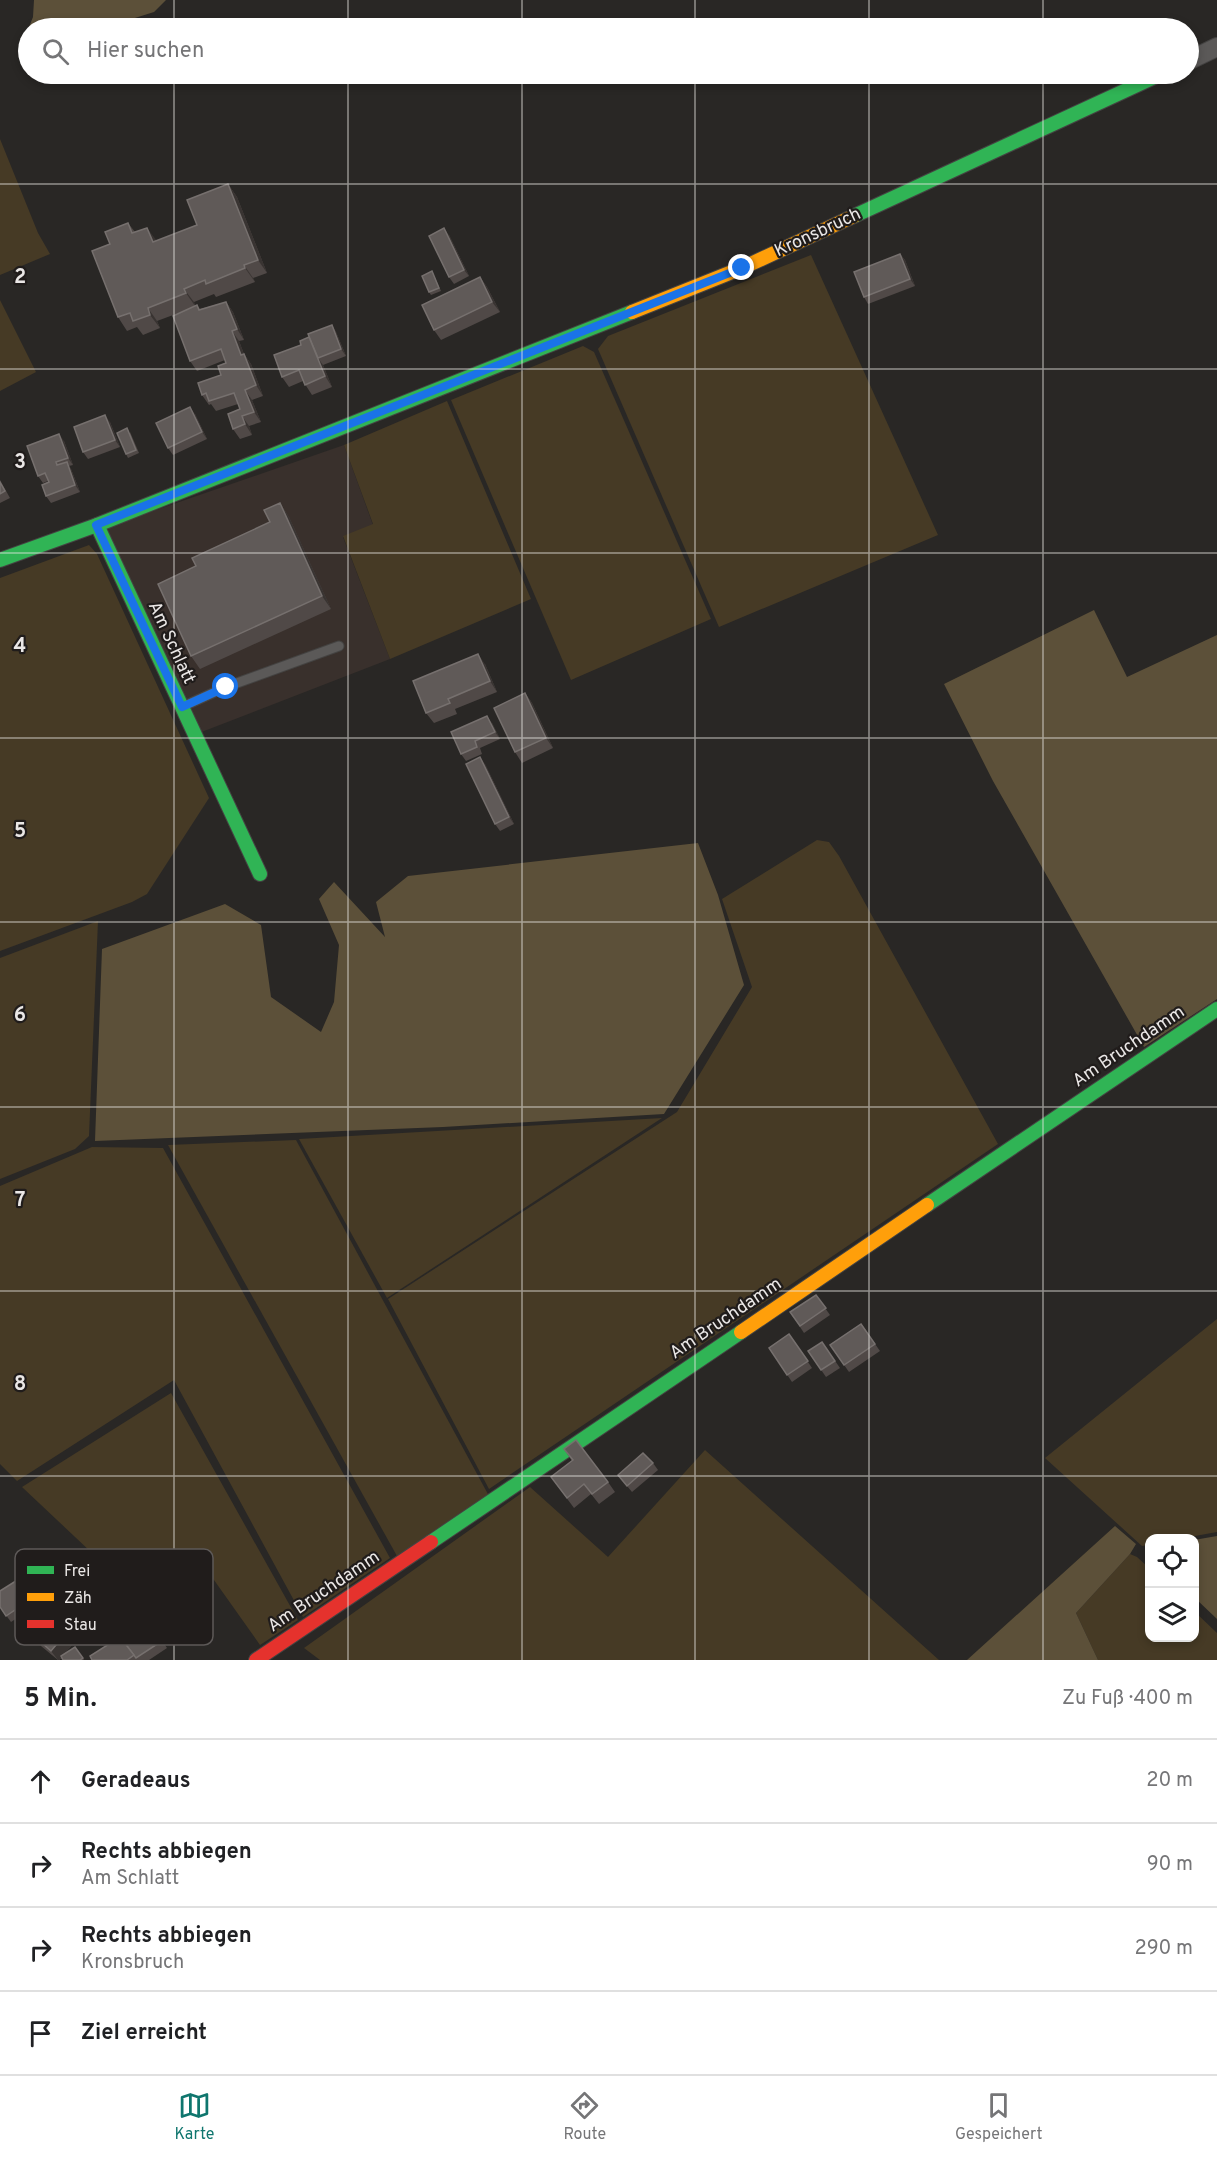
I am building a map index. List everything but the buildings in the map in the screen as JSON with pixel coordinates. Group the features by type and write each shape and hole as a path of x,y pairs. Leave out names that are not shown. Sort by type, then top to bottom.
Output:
{"street":[{"path":"1199,56 1217,47"},
{"name":"Kronsbruch","path":"0,560 96,525 742,268 1139,84"},
{"name":"Am Schlatt","path":"96,525 260,874"},
{"name":"Am Bruchdamm","path":"256,1660 1217,1008"}],"lane":[{"path":"182,707 226,687 339,646"}],"shaded area":[{"path":"34,0 166,0 154,12 135,18 33,18"},
{"path":"0,139 38,233 50,254 0,275"},
{"path":"811,255 938,535 719,627 598,349 608,336"},
{"path":"0,300 36,372 0,391"},
{"path":"583,346 594,352 711,619 571,680 451,400"},
{"path":"447,401 531,599 390,659 343,536 373,524 344,445"},
{"path":"344,445 373,525 343,537 390,659 199,733 104,528"},
{"path":"89,545 97,554 209,798 147,894 132,902 0,951 0,578"},
{"path":"1094,610 1127,677 1217,635 1217,999 1144,1047 993,781 944,684"},
{"path":"817,840 829,842 839,856 998,1144 489,1489 388,1299 677,1112 752,987 722,899"},
{"path":"698,843 718,895 744,985 664,1114 443,1127 95,1141 102,949 225,904 261,925 271,997 321,1032 334,1002 339,945 319,899 334,882 385,937 376,902 408,876"},
{"path":"98,921 89,1136 75,1149 0,1179 0,958"},
{"path":"662,1118 387,1298 299,1139"},
{"path":"296,1140 489,1496 397,1556 168,1145"},
{"path":"92,1147 163,1148 390,1558 303,1617 174,1380 17,1481 0,1464 0,1186"},
{"path":"1217,1319 1217,1532 1199,1535 1145,1534 1145,1546 1142,1546 1045,1458"},
{"path":"171,1393 298,1620 260,1645 213,1579 213,1549 88,1549 22,1487"},
{"path":"705,1450 939,1660 320,1660 304,1648 530,1487 608,1557"},
{"path":"1115,1526 1136,1544 1130,1554 1076,1613 1098,1660 967,1660"},
{"path":"1217,1536 1217,1619 1199,1602 1199,1539"},
{"path":"1130,1554 1145,1564 1145,1642 1199,1642 1199,1616 1217,1633 1217,1660 1098,1660 1076,1613"}],"traffic: fast":[{"path":"854,216 1139,84"},
{"path":"0,560 97,525 632,312"},
{"path":"97,525 260,874"},
{"path":"927,1205 1217,1009"},
{"path":"431,1542 741,1332"}],"traffic: slow":[{"path":"632,312 742,268 854,216"},
{"path":"741,1332 927,1205"}],"traffic: jam":[{"path":"256,1660 431,1542"}],"route":[{"path":"226,687 182,707 96,525 742,268"}]}
